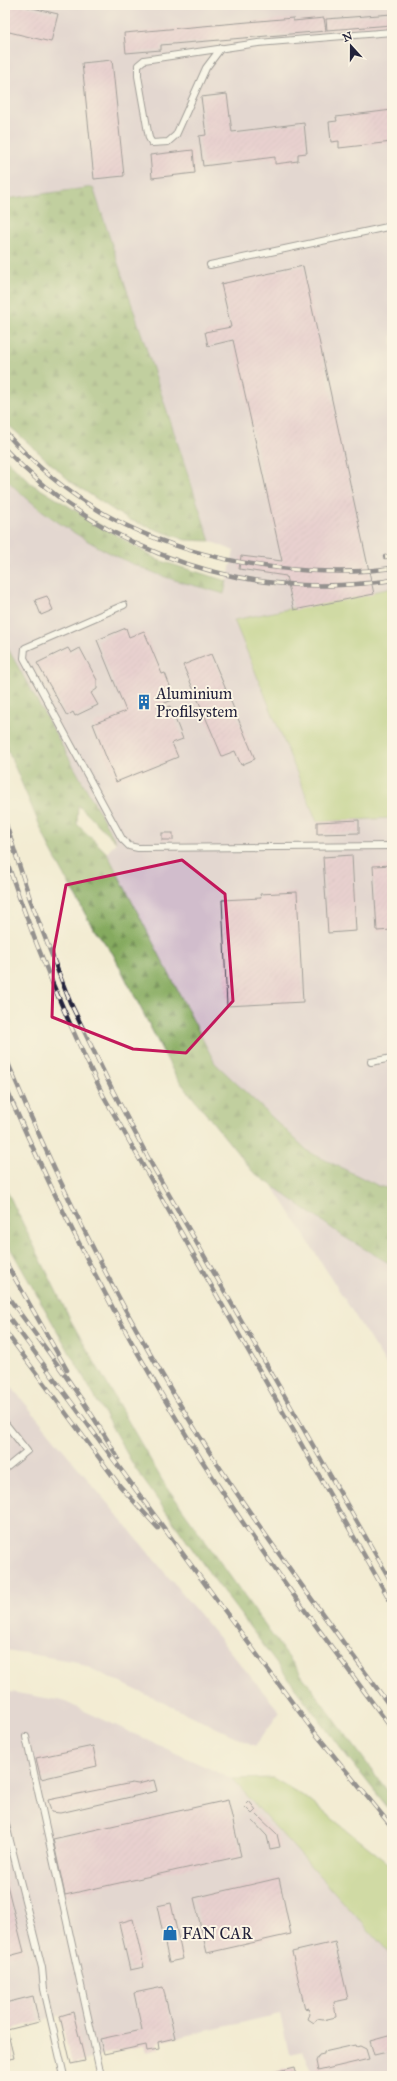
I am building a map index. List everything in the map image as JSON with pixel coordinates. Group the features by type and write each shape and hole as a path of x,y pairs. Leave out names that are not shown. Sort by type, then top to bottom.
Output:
{"lane":[{"path":"221,48 206,68 176,135 168,142 152,143 149,138 138,76 138,65 148,58 221,48 392,32"},
{"path":"210,265 392,226"},
{"path":"124,604 25,648 24,658 122,839 129,846 138,848 392,846"},
{"path":"371,1062 392,1058"},
{"path":"5,1423 27,1451 5,1469"},
{"path":"26,1737 101,2076"},
{"path":"5,1822 42,1968 44,1989 64,2076"}],"highlighted area":[{"path":"182,860 225,894 233,1001 186,1053 133,1049 52,1017 54,949 66,885"}],"shaded area":[{"path":"5,5 392,5 392,588 234,620 317,822 392,818 392,1189 379,1186 309,1152 264,1117 215,1063 107,853 116,842 7,647 5,638 5,478 19,492 52,519 137,566 169,578 224,593 234,551 210,541 93,187 5,199"},
{"path":"271,1183 344,1237 392,1265 392,1374"},
{"path":"5,1379 280,1712 255,1746 77,1662 6,1650 5,1654"},
{"path":"5,1691 63,1701 232,1779 392,1956 392,2076 314,2076 303,2051 289,2054 280,2014 158,2042 158,2049 147,2052 145,2045 104,2054 85,2061 73,2012 7,2030 14,2058 5,2060"}],"green space":[{"path":"93,187 210,541 185,540 127,519 71,482 5,422 5,199"},
{"path":"5,458 32,484 158,560 227,581 224,594 146,570 102,549 60,524 41,510 5,478"},
{"path":"392,588 392,818 317,822 234,620"},
{"path":"5,638 7,647 116,842 78,805 77,824 107,853 215,1063 309,1152 379,1186 392,1189 392,1265 344,1237 253,1172 176,1077 113,954 90,923 48,845 5,744"},
{"path":"5,1187 71,1321 162,1480 269,1631 392,1797 392,1813 338,1745 210,1574 135,1468 5,1239"},
{"path":"273,1778 305,1797 392,1866 392,1956 232,1779"}],"building":[{"path":"5,5 20,5 58,14 51,42 5,31"},
{"path":"392,14 392,25 327,30 326,19"},
{"path":"293,18 293,21 324,18 326,31 161,45 161,50 126,53 124,33"},
{"path":"112,60 124,176 94,179 82,63"},
{"path":"227,94 232,132 304,123 307,153 298,154 298,161 275,164 275,157 203,166 199,136 206,135 201,97"},
{"path":"392,110 392,142 339,148 339,141 331,142 329,122 337,121 336,117"},
{"path":"193,150 195,173 152,178 150,155"},
{"path":"303,266 374,594 294,610 286,576 239,569 241,556 282,561 233,340 208,346 205,332 231,327 221,284"},
{"path":"5,557 8,566 5,567"},
{"path":"47,596 53,610 41,615 35,600"},
{"name":"Aluminium Profilsystem","path":"126,628 129,637 144,631 162,674 165,673 175,699 157,706 159,710 170,706 183,739 172,743 178,757 116,782 93,724 126,711 97,640"},
{"path":"68,648 71,653 80,648 97,680 97,689 91,693 98,705 75,716 73,712 67,716 37,663"},
{"path":"211,654 255,759 241,765 235,751 222,756 183,665"},
{"path":"359,820 359,833 317,834 317,822"},
{"path":"162,833 173,833 173,840 162,840"},
{"path":"352,855 356,931 328,933 323,857"},
{"path":"392,865 392,930 377,931 373,866"},
{"path":"297,892 303,1002 227,1006 222,900 261,898 260,894"},
{"path":"93,1746 97,1766 41,1779 36,1758"},
{"path":"154,1780 157,1791 60,1813 51,1812 48,1800 132,1783 138,1784"},
{"path":"228,1800 241,1856 65,1895 53,1839"},
{"path":"249,1801 256,1810 252,1814 244,1806"},
{"path":"257,1815 277,1834 280,1847 270,1849 267,1836 252,1820"},
{"path":"5,1877 24,1952 5,1957"},
{"path":"279,1878 291,1934 207,1953 194,1898"},
{"name":"FAN CAR","path":"171,1903 183,1959 169,1962 157,1906"},
{"path":"133,1919 144,1967 130,1970 119,1923"},
{"path":"335,1942 348,1999 334,2002 336,2017 323,2020 317,2019 314,2023 308,2019 310,2014 308,2008 305,2009 292,1952"},
{"path":"163,1987 175,2038 158,2042 159,2049 147,2051 146,2045 104,2054 100,2039 142,2030 134,1993"},
{"path":"33,1996 39,2022 7,2030 14,2058 5,2060 5,2003"},
{"path":"73,2012 85,2061 71,2064 60,2016"},
{"path":"392,2035 392,2051 374,2055 370,2041"},
{"path":"355,2045 356,2047 360,2046 366,2049 369,2059 318,2071 316,2061 319,2055 324,2054 324,2052"},
{"path":"295,2067 297,2076 267,2076 266,2074"}],"railway":[{"path":"5,432 33,461 62,486 93,507 125,525 159,540 195,552 232,561 271,567 332,572 392,568"},
{"path":"5,449 39,481 76,509 116,534 158,553 203,569 248,579 294,585 341,585 392,580"},
{"path":"385,557 392,556"},
{"path":"5,821 30,899 70,1002 113,1091 152,1165 392,1583"},
{"path":"5,856 26,917 50,977 75,1036 103,1095 392,1604"},
{"path":"5,1056 70,1202 118,1296 170,1389 244,1504 392,1709"},
{"path":"5,1086 46,1176 90,1265 162,1395 236,1513 313,1622 392,1729"},
{"path":"5,1261 67,1370"},
{"path":"5,1293 50,1354 118,1458"},
{"path":"5,1312 311,1728 392,1827"},
{"path":"5,1331 120,1486 158,1528"}],"place":[{"name":"Aluminium Profilsystem","path":"144,702"},
{"name":"FAN CAR","path":"170,1933"}]}
